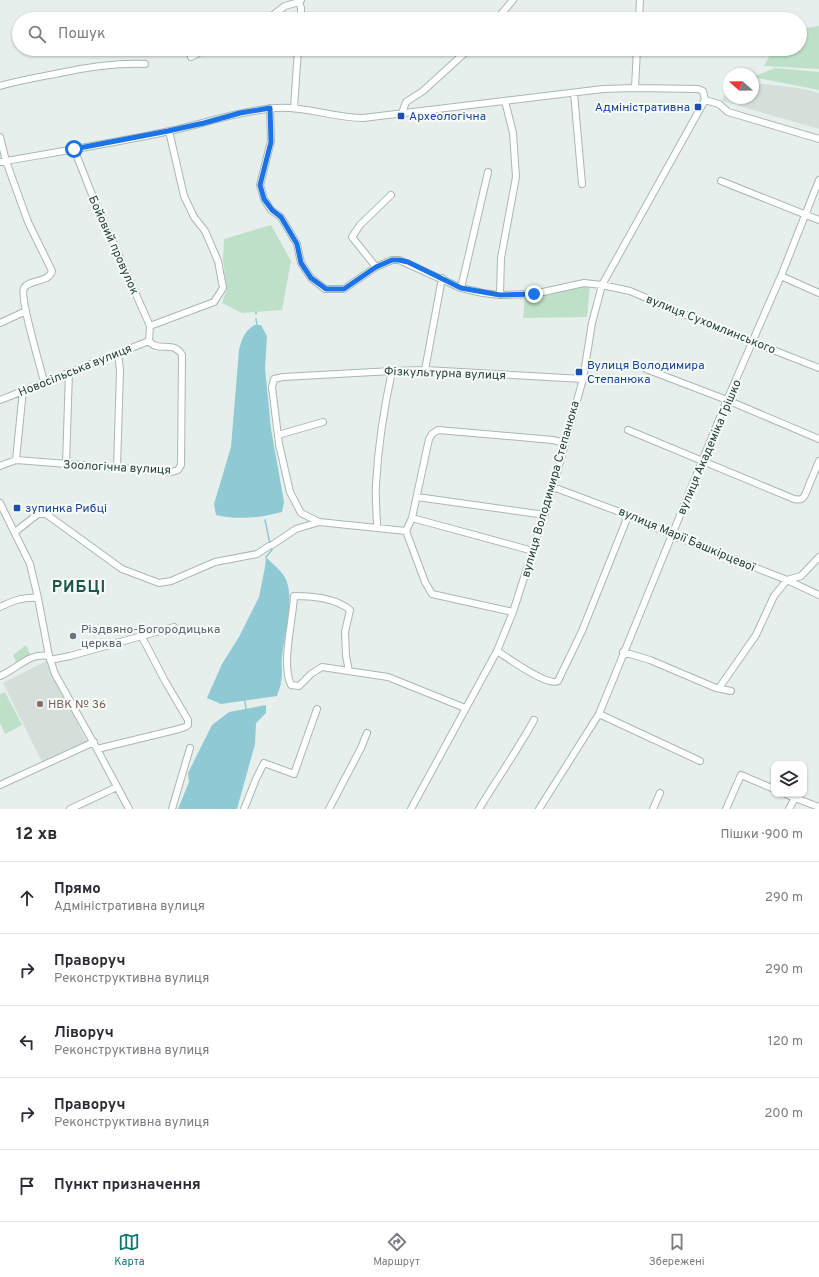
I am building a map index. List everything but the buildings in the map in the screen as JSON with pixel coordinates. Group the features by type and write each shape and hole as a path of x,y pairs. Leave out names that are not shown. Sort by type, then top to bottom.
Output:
{"street":[{"path":"503,12 513,0"},
{"path":"639,12 640,0"},
{"path":"277,12 285,6 300,1 301,12"},
{"path":"294,108 298,56"},
{"path":"402,113 406,102 423,91 461,56"},
{"path":"635,88 637,56"},
{"path":"0,86 34,77 92,67 145,64"},
{"path":"3,161 169,131 240,113 270,108 294,108 347,118 363,118 574,93 635,88 698,89 704,92 705,100 719,104 728,112 819,139"},
{"path":"574,93 582,184"},
{"name":"вулиця Володимира Степанюка","path":"411,809 497,651 513,612 545,515 565,444 582,379 592,323 602,285 705,100"},
{"path":"500,295 501,258 516,177 513,133 505,101"},
{"name":"вулиця Сухомлинського","path":"270,108 271,142 260,185 264,199 272,210 281,217 297,244 301,263 311,278 326,289 344,289 376,267 392,260 399,260 442,278 461,288 500,295 534,294 584,283 602,285 630,291 712,326 819,368"},
{"path":"150,326 214,302 223,288 218,260 205,230 194,217 184,196 169,131"},
{"path":"0,137 3,161 28,222 52,272 47,278 27,285 24,288 23,293 26,311 44,382"},
{"name":"Бойовий провулок","path":"74,149 93,197 150,326 149,341"},
{"path":"461,288 488,172"},
{"name":"вулиця Академіка Грішко","path":"539,809 599,714 727,400 781,276 819,180"},
{"path":"721,181 805,216 819,220"},
{"path":"376,267 352,238 360,225 391,195"},
{"path":"781,276 819,293"},
{"path":"425,370 442,278"},
{"path":"0,323 26,311"},
{"name":"Новосільська вулиця","path":"0,400 149,341"},
{"name":"Зоологічна вулиця","path":"0,466 16,460 172,472 178,470 181,465 182,355 176,348 156,346 149,341"},
{"path":"117,467 120,371 118,353"},
{"path":"646,369 727,400 819,439"},
{"path":"377,528 376,486 378,455 392,370"},
{"name":"Фізкультурна вулиця","path":"278,435 272,387 274,379 284,376 392,370 425,370 582,379"},
{"path":"66,464 69,372"},
{"path":"16,460 23,390"},
{"path":"319,522 301,513 290,492 278,435 323,422"},
{"path":"513,612 432,594 425,582 406,531 412,518 429,439 432,434 438,430 553,440 565,444"},
{"path":"628,430 794,499 800,500 805,495 819,461"},
{"name":"вулиця Марії Башкірцевої","path":"553,487 626,514 672,535 787,580 819,595"},
{"path":"417,497 545,515"},
{"path":"0,503 30,564 50,658 55,674 94,742 129,809"},
{"path":"15,532 38,514 46,514 122,569 159,583 171,581 216,562 257,554 296,528 319,522 406,531"},
{"path":"497,651 536,675 551,682 558,682 582,631 626,521 626,514"},
{"path":"412,518 533,551"},
{"path":"719,688 752,642 774,596 787,580 801,576 819,557"},
{"path":"349,671 346,656 345,632 350,610 344,605 329,600 294,596 287,660 288,678 291,685 299,686 311,674 322,667 388,677 465,708"},
{"path":"0,607 19,598 38,598"},
{"path":"0,676 8,673 35,656 50,658 70,656 174,627"},
{"path":"97,749 179,729 188,724 188,720 165,681 142,636"},
{"path":"623,652 650,660 719,688 731,691"},
{"path":"244,809 264,763 294,774 317,709"},
{"path":"599,714 700,761"},
{"path":"479,809 497,779 520,746 534,720"},
{"path":"329,809 361,748 366,733"},
{"path":"0,785 94,742"},
{"path":"172,809 190,748"},
{"path":"726,809 741,775 771,788"},
{"path":"70,809 117,787"},
{"path":"653,809 660,793"},
{"path":"789,809 795,798 819,806"}],"shaded area":[{"path":"759,84 799,88 819,93 819,129 732,104 759,104"},
{"name":"НВК № 36","path":"46,661 87,742 43,764 3,683"}],"green space":[{"path":"819,26 819,69 764,66 769,56 807,56 807,28"},
{"path":"775,68 819,72 819,90 759,78 759,75"},
{"path":"271,225 291,261 282,310 242,313 222,303 227,289 223,261 224,239"},
{"path":"590,285 587,317 523,318 525,298"},
{"path":"26,645 30,654 16,662 13,655"},
{"path":"5,692 22,725 5,734 0,723 0,694"}],"water":[{"path":"254,325 261,325 267,336 265,368 271,429 284,502 282,512 274,514 249,518 224,517 216,515 214,504 231,447 239,350 244,336"},
{"path":"266,557 285,577 289,594 289,612 282,657 281,684 277,696 221,704 207,698 222,664 239,637 259,597"},
{"path":"266,705 266,713 256,723 255,744 237,809 178,809 189,782 188,773 212,725 229,712"}],"waterway":[{"path":"256,319 257,325"},
{"path":"265,520 270,544"},
{"path":"266,557 272,550 271,547"},
{"path":"245,701 246,709"}],"place":[{"name":"Адміністративна","path":"698,107"},
{"name":"Археологічна","path":"401,116"},
{"name":"Вулиця Володимира Степанюка","path":"579,372"},
{"name":"зупинка Рибці","path":"17,508"},
{"name":"Різдвяно-Богородицька церква","path":"73,636"},
{"name":"НВК № 36","path":"40,704"}],"district":[{"name":"РИБЦІ","path":"79,586"}],"route":[{"path":"74,149 168,131 240,113 270,108 271,142 260,185 264,199 272,210 281,217 297,244 301,263 311,278 326,289 344,289 376,267 392,260 399,260 408,262 461,288 500,295 534,294"}]}
